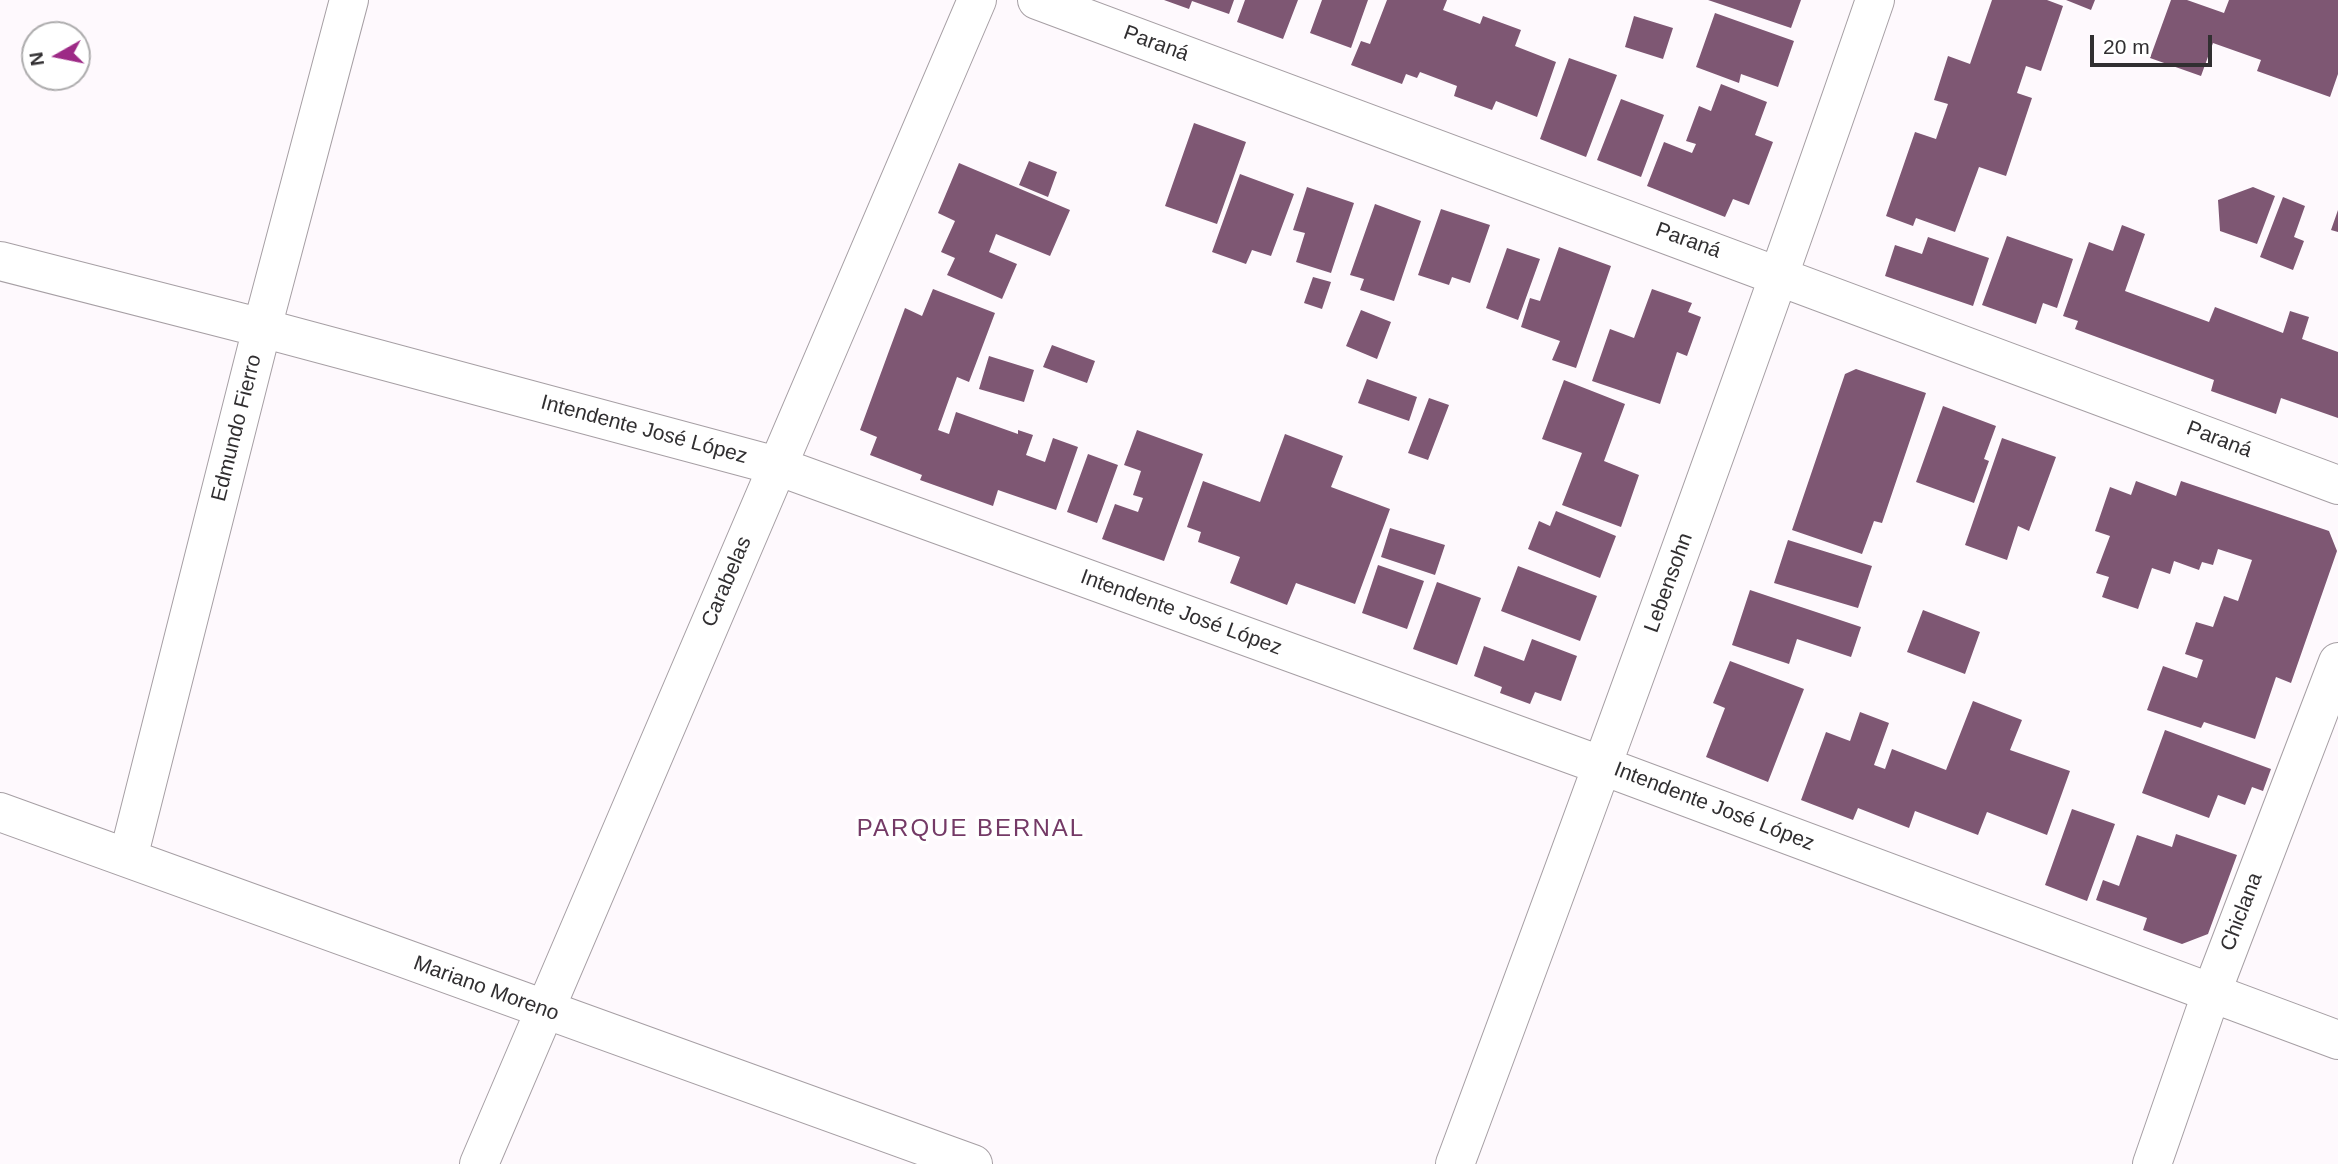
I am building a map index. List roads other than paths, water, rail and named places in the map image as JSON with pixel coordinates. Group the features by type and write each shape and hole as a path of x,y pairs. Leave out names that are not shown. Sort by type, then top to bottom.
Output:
{"street":[{"name":"Edmundo Fierro","path":"128,858 262,328 349,0"},
{"name":"Carabelas","path":"479,1164 977,0"},
{"name":"Paraná","path":"1037,0 2338,485"},
{"name":"Lebensohn","path":"1455,1164 1603,766 1780,275 1875,0"},
{"name":"Intendente José López","path":"0,261 777,466 1603,766 2338,1040"},
{"name":"Chiclana","path":"2152,1164 2211,994 2338,662"},
{"name":"Mariano Moreno","path":"0,812 974,1164"}],"district":[{"name":"PARQUE BERNAL","path":"971,829"}]}
